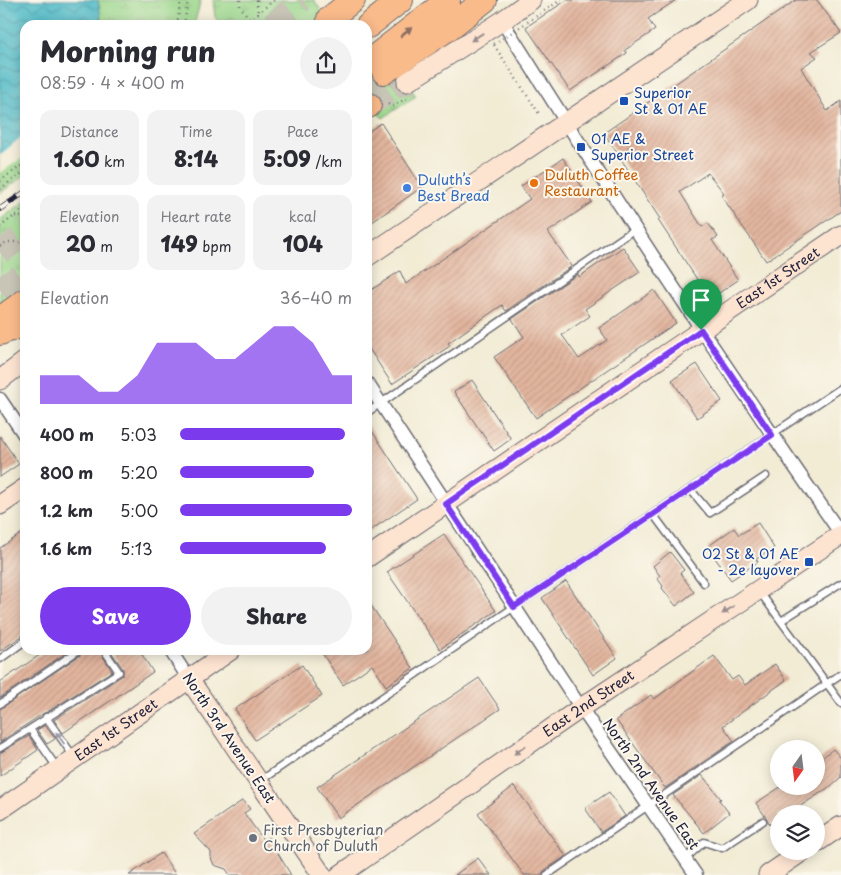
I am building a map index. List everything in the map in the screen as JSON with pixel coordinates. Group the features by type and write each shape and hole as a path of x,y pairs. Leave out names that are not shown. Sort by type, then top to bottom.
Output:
{"highway":[{"path":"329,19 353,0"},
{"path":"372,23 401,0"},
{"path":"376,67 448,0"},
{"path":"376,67 449,28 485,0"},
{"path":"0,319 20,305"},
{"path":"0,333 20,326"}],"street":[{"path":"411,88 532,0"},
{"path":"372,253 748,0"},
{"path":"502,21 701,330 841,534"},
{"name":"East 1st Street","path":"372,554 841,235"},
{"path":"0,380 20,364"},
{"name":"North 2nd Avenue East","path":"372,390 581,708 696,875"},
{"path":"0,399 20,429"},
{"path":"0,505 20,491"},
{"name":"East 2nd Street","path":"340,875 581,708 841,534"},
{"name":"North 3rd Avenue East","path":"173,655 322,875"},
{"name":"East 1st Street","path":"0,810 224,655"},
{"path":"825,837 841,826"},
{"path":"768,875 790,860"}],"lane":[{"path":"372,409 635,229"},
{"path":"259,782 514,607 841,388"},
{"path":"690,489 710,512 766,476"},
{"path":"653,514 704,582"},
{"path":"781,621 841,583"},
{"path":"758,590 841,703"},
{"path":"0,659 20,645"},
{"path":"0,704 73,655"},
{"path":"0,748 119,672 107,655"},
{"path":"547,875 841,674"},
{"path":"46,717 75,758"},
{"path":"30,729 59,769"},
{"path":"685,859 704,842 722,848 763,821"}],"path":[{"path":"178,20 181,0"},
{"path":"185,20 188,0"},
{"path":"240,0 240,6 250,20 274,0"},
{"path":"257,0 258,14"},
{"path":"540,115 494,44 561,0"},
{"path":"393,106 411,88"},
{"path":"0,181 20,167"},
{"path":"0,189 20,175"},
{"path":"0,227 20,212"},
{"path":"15,216 20,217"},
{"path":"0,245 7,242 20,242"}],"green space":[{"path":"98,0 201,0 195,20 101,20"},
{"path":"213,0 314,0 328,20 235,20 233,18 230,20 217,20 215,17"},
{"path":"372,64 400,72 416,96 383,118 372,108"},
{"path":"20,156 20,179 0,193 0,170"},
{"path":"20,205 20,292 0,305 0,220"}],"water":[{"path":"0,0 98,0 101,20 20,20 20,156 0,170"}],"pier":[{"path":"20,138 20,159 0,173 0,155"}],"building":[{"path":"567,0 676,0 648,19 655,30 625,50 627,53 570,91 526,27"},
{"path":"796,0 817,0 841,33 811,52 817,57 801,68 827,111 841,101 841,211 766,261 721,195 724,193 708,173 680,192 702,227 708,223 718,237 712,240 738,280 710,299 604,133"},
{"path":"381,123 422,187 372,222 372,129"},
{"path":"563,158 592,202 548,232 572,266 506,311 502,305 448,343 450,346 392,384 372,353 372,289 400,271 406,284 530,199 521,186"},
{"path":"623,247 640,272 585,309 590,316 562,335 579,359 607,340 599,328 654,290 676,323 536,418 494,357 524,337 512,319 578,274 579,277"},
{"path":"697,364 722,401 697,418 672,380"},
{"path":"472,380 511,439 494,451 454,392"},
{"path":"372,431 417,499 372,529"},
{"path":"0,436 19,464 0,477"},
{"path":"758,523 774,548 756,559 758,562 731,580 707,547 734,528 739,535"},
{"path":"20,534 20,637 0,651 0,548"},
{"path":"444,534 496,611 440,649 387,572"},
{"path":"670,552 684,570 680,573 694,592 676,606 662,588 663,586 657,578 660,576 653,566"},
{"path":"566,581 617,658 593,675 542,598"},
{"path":"372,607 413,668 386,686 372,665 343,685 323,655 372,655"},
{"path":"40,655 63,655 0,698 0,682"},
{"path":"81,655 102,655 112,671 0,742 0,709"},
{"path":"113,655 142,655 153,672 63,733 54,720 123,675 123,669"},
{"path":"714,656 732,680 738,676 745,685 775,664 786,680 723,726 734,741 665,788 616,720 651,695 654,699"},
{"path":"302,665 322,696 255,740 235,709"},
{"path":"479,678 500,709 338,818 317,787"},
{"path":"45,725 55,739 47,744 37,730"},
{"path":"29,736 38,750 0,776 0,753"},
{"path":"833,749 841,758 841,777 825,790 825,756"},
{"path":"702,775 721,799 719,800 729,813 704,833 673,795"},
{"path":"514,786 566,856 541,875 524,875 478,813"},
{"path":"609,792 625,816 601,832 585,808"},
{"path":"770,794 817,795 802,805 770,805 770,825 756,803"},
{"name":"First Presbyterian Church of Duluth","path":"243,800 250,809 244,813 264,841 268,837 291,875 230,875 226,869 214,865 211,852 194,834"},
{"path":"161,853 176,875 129,875"},
{"path":"478,858 491,875 455,875"}],"tunnel":[{"path":"278,20 302,0"},
{"path":"372,79 384,72"},
{"path":"372,106 407,82"},
{"path":"372,103 407,82"},
{"path":"0,253 20,237"},
{"path":"0,290 20,276"}],"railway":[{"path":"0,209 20,195"}],"place":[{"name":"Superior St & 01 AE","path":"624,101"},
{"name":"01 AE & Superior Street","path":"581,147"},
{"name":"Duluth Coffee Restaurant","path":"534,183"},
{"name":"Duluth’s Best Bread","path":"407,188"},
{"name":"02 St & 01 AE - 2e layover","path":"809,562"},
{"name":"First Presbyterian Church of Duluth","path":"253,838"}],"route":[{"path":"701,330 772,435 514,607 446,504 701,330"}]}
